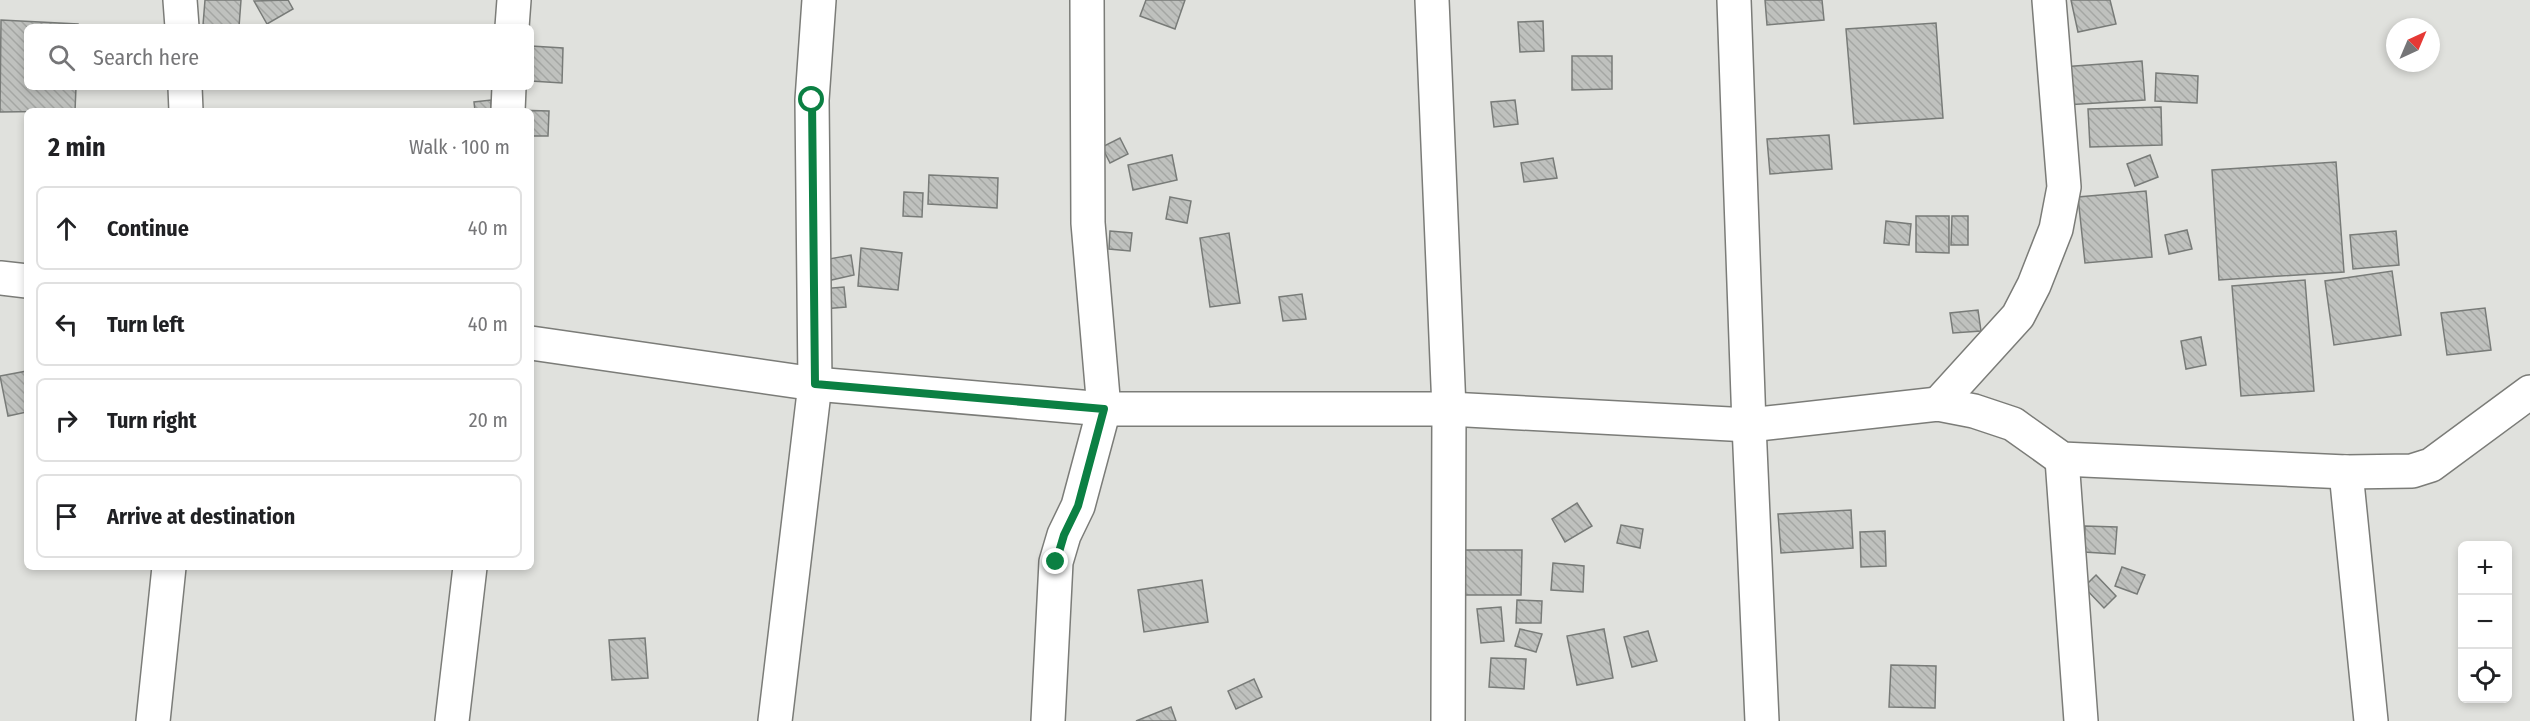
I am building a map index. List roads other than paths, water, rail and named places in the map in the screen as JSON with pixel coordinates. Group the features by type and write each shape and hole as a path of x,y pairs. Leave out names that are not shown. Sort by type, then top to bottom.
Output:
{"street":[{"path":"180,0 182,24"},
{"path":"512,24 514,0"},
{"path":"775,721 815,384 812,100 819,0"},
{"path":"1048,721 1056,562 1064,535 1078,506 1104,409 1088,223 1087,0"},
{"path":"1432,0 1449,409 1448,721"},
{"path":"1734,0 1762,721"},
{"path":"1938,404 2018,316 2034,285 2056,229 2064,187 2049,0"},
{"path":"185,90 186,108"},
{"path":"508,108 509,90"},
{"path":"0,278 24,281"},
{"path":"534,344 815,384 1104,409 1449,409 1749,425 1938,404 1974,411 2013,424 2062,459 2346,472 2412,471 2431,465 2530,392"},
{"path":"2062,459 2081,721"},
{"path":"2346,472 2371,721"},
{"path":"153,721 169,570"},
{"path":"452,721 470,570"}]}
